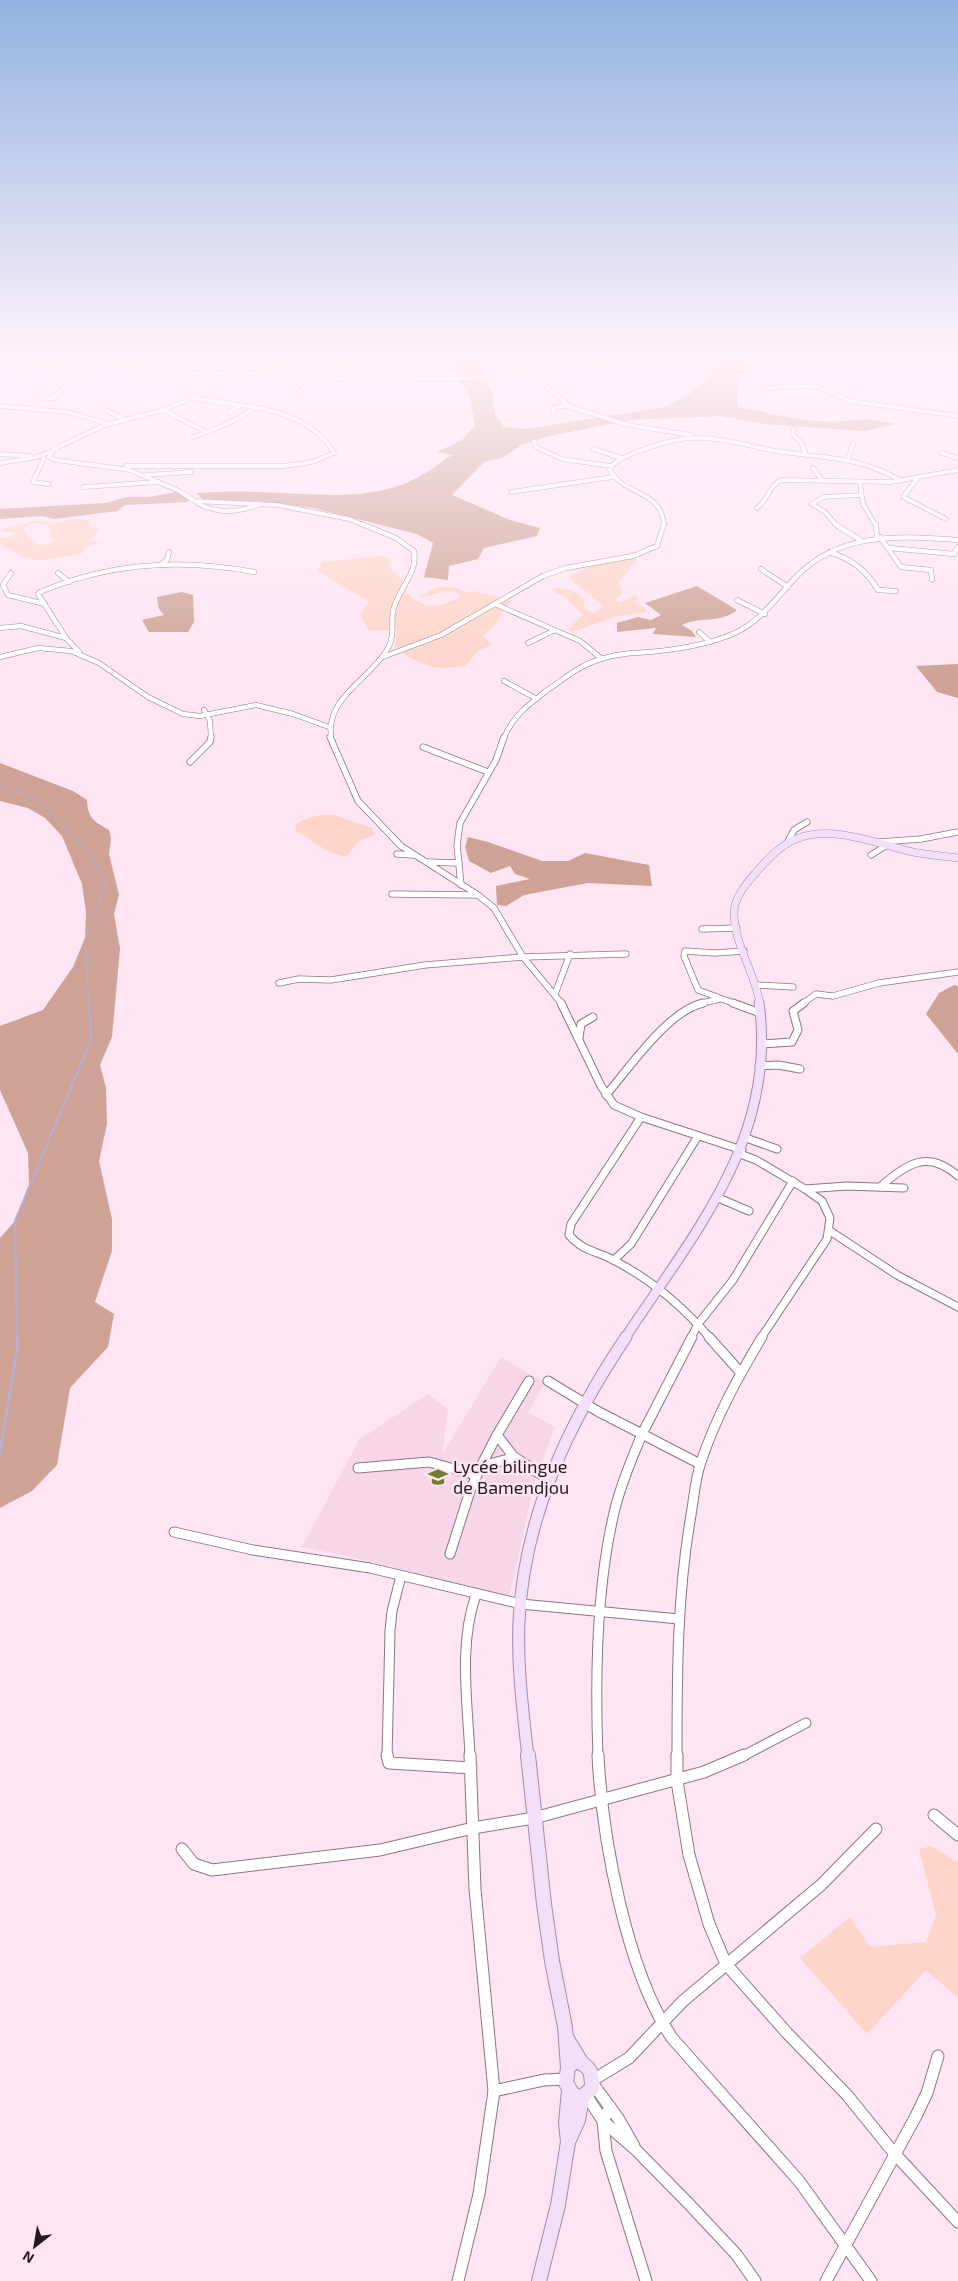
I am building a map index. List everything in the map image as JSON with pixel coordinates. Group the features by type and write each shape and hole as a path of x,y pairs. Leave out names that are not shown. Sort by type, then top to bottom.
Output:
{"main road":[{"path":"589,2089 573,2095 566,2037 550,1952 534,1818 523,1688 521,1604 539,1515 549,1480 559,1454 584,1403 658,1291 716,1197 741,1152 746,1138 756,1099 761,1044 760,1013 756,985 737,928 735,906 740,894 755,874 788,843 804,838 827,835 958,858"},
{"path":"568,2142 589,2089 590,2068 571,2074"},
{"path":"539,2281 558,2205 568,2142 566,2123 571,2074"}],"street":[{"path":"42,462 33,482 49,484"},
{"path":"82,462 113,466 284,466 309,462"},
{"path":"582,462 611,466 616,462"},
{"path":"859,462 885,471 897,481"},
{"path":"113,466 160,482 211,510 234,513 261,503"},
{"path":"611,466 613,477"},
{"path":"813,468 822,480"},
{"path":"757,508 767,501 777,481 822,480 860,483 897,481 917,479 958,470"},
{"path":"145,476 191,472"},
{"path":"381,658 441,635 543,576 571,567 633,556 657,546 664,526 660,507 651,499 613,477 512,492"},
{"path":"917,479 903,497 946,519"},
{"path":"84,487 160,482"},
{"path":"860,483 863,504 876,525 879,537 889,548 901,567 931,570 932,580"},
{"path":"860,540 834,524 825,512 812,504 824,497 861,495"},
{"path":"195,502 261,503 349,519 396,538 414,550 416,564 397,600 393,612 392,638 381,658 341,701 330,719 329,727 335,752 361,806 413,855 428,862 478,895 494,908 523,957 555,994 579,1038 606,1095 620,1109 741,1152 793,1181 822,1201 830,1218 830,1231 816,1259 780,1310 722,1406 700,1464 686,1544 679,1619 677,1655 677,1781 689,1855 709,1924 726,1964 787,2033 846,2095 894,2153 958,2222"},
{"path":"204,514 211,510"},
{"path":"461,885 458,831 514,719 573,672 602,658 710,642 752,625 765,614 808,564 829,552 860,540 879,537 913,536 957,539"},
{"path":"889,548 954,554 958,547"},
{"path":"160,565 167,560 169,552"},
{"path":"829,552 843,556 860,568 878,590 896,591"},
{"path":"237,569 238,562"},
{"path":"80,654 66,638 38,594 40,592 109,571 160,565 212,564 254,572"},
{"path":"761,569 788,587"},
{"path":"11,573 3,585 8,595 45,604"},
{"path":"58,573 69,582"},
{"path":"0,598 15,596"},
{"path":"737,600 765,614"},
{"path":"495,604 591,648 602,658"},
{"path":"0,628 21,626 66,638"},
{"path":"528,644 555,630"},
{"path":"699,632 710,642"},
{"path":"0,657 38,648 71,651 100,663 148,697 173,710 192,716 256,705 293,714 329,727"},
{"path":"504,681 537,699"},
{"path":"190,762 210,742 212,731 206,713"},
{"path":"423,747 488,772"},
{"path":"788,843 794,830 807,822"},
{"path":"871,855 882,844 921,840 958,832"},
{"path":"397,854 413,855"},
{"path":"428,862 459,863"},
{"path":"392,894 478,895"},
{"path":"702,929 737,928"},
{"path":"744,951 715,953 685,950 684,956 696,988 720,999 760,1013"},
{"path":"555,994 570,954"},
{"path":"279,983 298,979 331,980 425,965 570,954 626,954"},
{"path":"761,1044 792,1042 798,1035 798,1030 792,1011 816,994 833,996 879,983 958,972"},
{"path":"756,985 793,986"},
{"path":"606,1095 676,1015 690,1006 720,999"},
{"path":"579,1038 581,1024 593,1017"},
{"path":"760,1066 800,1069"},
{"path":"641,1117 568,1229 569,1235 580,1247 614,1260 658,1291 698,1324 741,1373"},
{"path":"614,1260 632,1244 698,1136"},
{"path":"746,1138 777,1149"},
{"path":"880,1187 907,1165 921,1162 944,1164 958,1176"},
{"path":"793,1181 733,1280 698,1324 642,1434 615,1510 597,1636 597,1740 608,1840 619,1900 644,1982 661,2023 799,2181 871,2281"},
{"path":"805,1189 904,1188"},
{"path":"716,1197 750,1210"},
{"path":"830,1231 897,1275 958,1307"},
{"path":"450,1554 476,1475 529,1381"},
{"path":"548,1381 584,1403 700,1464"},
{"path":"497,1435 513,1458 549,1480"},
{"path":"482,1466 513,1458"},
{"path":"358,1468 429,1462 476,1475"},
{"path":"174,1532 246,1548 338,1562 521,1604 601,1610 679,1619"},
{"path":"401,1576 392,1611 390,1631 386,1759 389,1763 471,1768"},
{"path":"458,2281 480,2194 494,2091 475,1889 466,1674 466,1638 470,1612 476,1595"},
{"path":"182,1849 186,1859 194,1866 212,1870 380,1850 473,1828 534,1818 677,1781 745,1755 806,1723"},
{"path":"934,1815 958,1835"},
{"path":"589,2089 647,2042 661,2023 726,1964 821,1885 876,1829"},
{"path":"826,2281 927,2093 938,2056"},
{"path":"494,2091 571,2074"},
{"path":"589,2089 610,2107 635,2149"},
{"path":"589,2089 603,2121 606,2152 646,2281"},
{"path":"603,2121 610,2107"},
{"path":"603,2121 635,2149 736,2254 755,2281"}],"shaded area":[{"path":"441,462 484,462 452,495 510,520 540,528 537,536 484,548 478,559 449,566 448,580 424,577 433,543 417,534 313,508 258,501 204,502 197,493 243,492 333,495 370,493 406,483"},
{"path":"176,492 190,498 188,502 125,505 117,511 54,519 42,516 0,519 0,509 106,503 126,497 149,497"},
{"path":"73,519 89,520 90,525 100,530 90,539 94,542 108,541 86,547 81,554 48,560 31,559 22,556 0,544 0,537 8,538 18,533 0,531 2,529 34,521 55,523","holes":["35,523 48,525 54,542 44,545 35,544 24,530 26,526"]},
{"path":"384,556 389,559 391,570 403,580 401,587 415,600 422,603 428,605 442,604 460,598 457,592 445,591 418,599 435,588 442,587 455,587 467,593 475,591 498,596 511,602 496,624 483,637 493,644 478,651 465,666 444,668 427,665 395,648 397,630 368,630 360,614 369,602 318,571 322,562"},
{"path":"638,559 619,582 622,594 615,600 620,603 635,595 638,599 635,602 645,608 646,612 615,617 572,632 568,629 583,615 566,598 551,590 560,588 577,594 585,600 583,607 594,613 602,607 600,603 571,580 570,576 596,564"},
{"path":"697,586 737,610 717,619 689,622 682,625 692,631 696,637 653,634 656,628 617,632 617,623 638,617 651,620 661,615 645,603"},
{"path":"182,592 193,595 194,622 188,632 149,632 142,620 164,615 159,609 157,597"},
{"path":"958,664 958,698 937,692 916,666"},
{"path":"0,763 73,791 87,800 90,815 93,819 109,830 111,838 109,854 119,895 114,914 120,949 112,1037 100,1065 106,1088 107,1124 99,1161 112,1219 112,1251 95,1302 114,1314 108,1347 70,1388 57,1465 32,1491 0,1508 0,1238 15,1221 29,1184 28,1153 0,1090 0,1026 43,1010 73,967 85,938 86,912 82,884 62,836 45,818 28,808 0,801"},
{"path":"320,815 334,815 372,828 375,834 359,841 346,857 329,852 295,830 296,825 302,820"},
{"path":"468,837 542,861 568,861 585,853 649,865 652,886 588,883 524,895 506,906 497,905 496,886 530,879 515,874 510,866 491,873 469,861 465,847"},
{"path":"954,985 958,986 958,1054 926,1014 939,993"},
{"name":"Lycée bilingue de Bamendjou","path":"501,1357 545,1383 528,1412 555,1427 535,1481 510,1593 505,1596 365,1560 302,1547 359,1440 428,1394 448,1409 442,1455"},
{"path":"931,1846 958,1862 958,1998 926,1970 867,2034 800,1958 850,1917 870,1947 926,1942 936,1915 919,1849"}],"waterway":[{"path":"0,785 43,803 91,855 106,884 85,938 89,1004"},
{"path":"17,1338 15,1221 91,1040 89,1003"},
{"path":"0,1454 17,1338"}],"place":[{"name":"Lycée bilingue de Bamendjou","path":"438,1477"}]}
